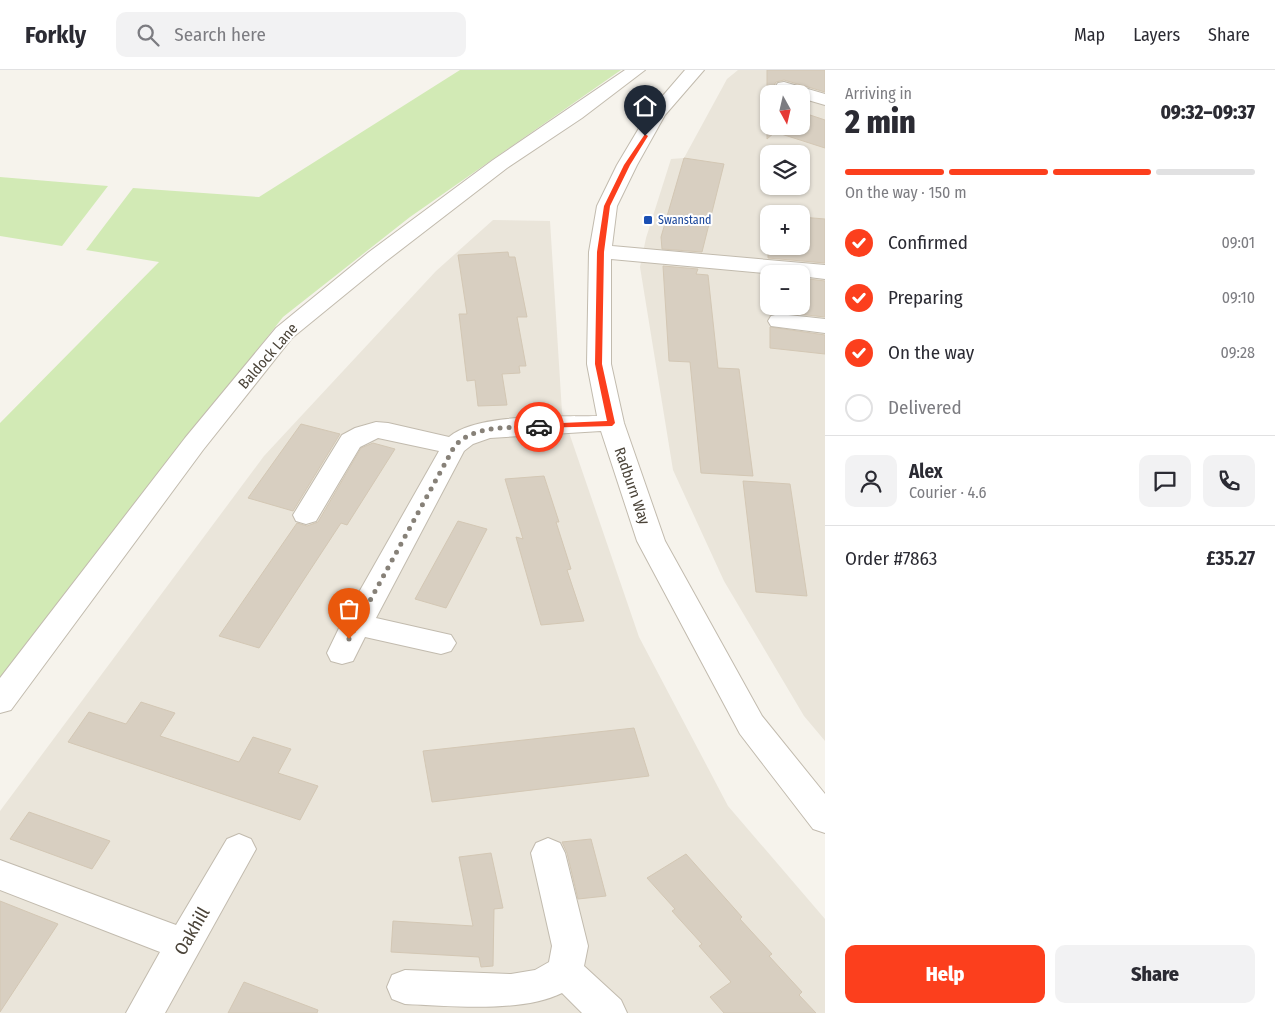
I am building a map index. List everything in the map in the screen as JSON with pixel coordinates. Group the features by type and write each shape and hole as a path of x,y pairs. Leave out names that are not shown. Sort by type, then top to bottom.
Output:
{"street":[{"name":"Baldock Lane","path":"0,701 194,444 284,333 384,251 500,164 575,114 636,70"},
{"name":"Radburn Way","path":"695,70 658,113 627,165 607,206 600,252 599,364 612,423 651,541 751,725 825,819"},
{"path":"810,95 825,100"},
{"path":"600,252 825,272"},
{"path":"779,321 825,326"},
{"path":"342,653 356,624 454,447 461,439 486,430 612,423"},
{"path":"306,515 351,441 364,434 376,430 388,431 454,447"},
{"path":"356,624 441,643"},
{"name":"Oakhill","path":"145,1013 239,850"},
{"path":"405,987 511,991 541,986 565,972 570,946 548,853"},
{"path":"0,875 184,945"},
{"path":"565,972 608,1013"}],"shaded area":[{"path":"738,70 825,70 825,741 804,716 724,581 673,470 640,267 646,238 671,159 684,158 727,79"},
{"path":"493,220 550,221 562,412 639,637 728,806 825,919 825,1013 0,1013 0,811 264,456 436,271"}],"green space":[{"path":"460,70 621,70 410,217 283,317 68,591 0,683 0,423 159,262 86,250 133,188 259,197"},
{"path":"0,177 108,186 62,246 0,236"}],"building":[{"path":"767,70 825,70 825,92 810,88 810,85 801,85 784,80 776,82 774,85 767,85"},
{"path":"810,115 825,120 825,148 784,135 810,135"},
{"path":"684,158 724,164 702,252 662,249 661,237"},
{"path":"810,218 825,219 825,263 768,258 768,255 810,255"},
{"path":"508,252 509,257 515,257 527,317 517,317 526,366 519,366 520,373 502,374 507,405 478,406 475,380 467,381 459,314 467,314 458,255"},
{"path":"663,266 698,269 696,274 708,275 718,368 739,369 753,476 701,473 690,362 669,361"},
{"path":"810,279 825,281 825,317 807,315 810,315"},
{"path":"770,327 825,335 825,354 770,348"},
{"path":"301,424 340,434 293,511 248,498"},
{"path":"373,443 395,449 347,525 341,523 259,648 219,636 297,523 307,526 318,522 361,448"},
{"path":"544,476 559,522 556,522 571,569 567,570 584,621 541,625 516,537 523,539 505,479"},
{"path":"743,481 790,484 807,596 756,592"},
{"path":"458,521 487,529 446,608 415,599"},
{"path":"141,702 175,713 160,736 239,762 253,737 291,749 278,773 318,786 300,820 68,742 89,712 126,724"},
{"path":"634,728 649,776 432,802 423,751"},
{"path":"29,812 110,841 92,869 10,839"},
{"path":"591,839 606,896 578,899 567,853 562,842"},
{"path":"491,853 503,908 494,909 493,966 481,967 479,957 391,952 393,921 473,926 459,857"},
{"path":"686,854 742,917 740,919 772,954 769,956 802,992 799,995 816,1013 724,1013 710,997 731,982 699,946 702,944 672,911 675,909 647,878"},
{"path":"0,901 58,924 0,1012"},
{"path":"244,982 318,1010 317,1013 228,1013"}],"way so far":[{"path":"349,639 454,447 461,439 486,430 539,427"}],"place":[{"name":"Swanstand","path":"648,220"}],"route":[{"path":"539,427 612,423 599,364 600,252 607,206 627,165 645,136"}]}
